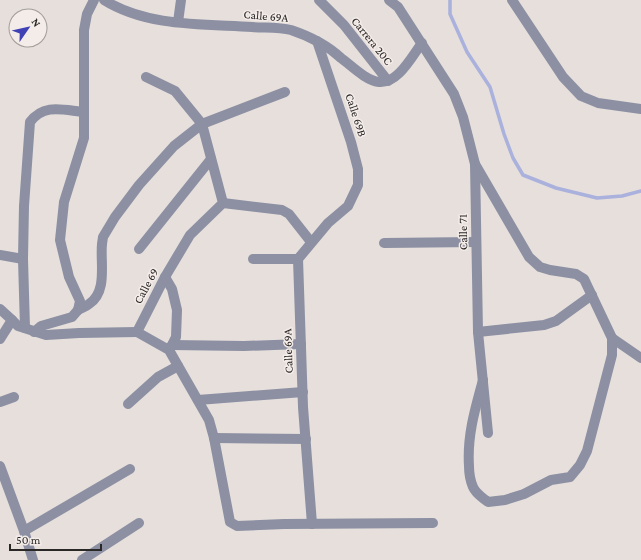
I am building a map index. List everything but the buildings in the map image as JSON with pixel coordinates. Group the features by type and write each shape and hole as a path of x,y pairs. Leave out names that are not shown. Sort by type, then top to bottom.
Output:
{"street":[{"path":"78,310 80,302 69,277 60,240 64,202 84,138 84,30 87,14 94,0"},
{"name":"Calle 69A","path":"104,0 138,16 152,19 290,30 317,41 341,57 362,74 379,82 388,81"},
{"path":"178,22 181,0"},
{"name":"Carrera 20C","path":"319,0 344,25 388,81"},
{"name":"Calle 71","path":"389,0 398,7 454,94 464,116 475,164 478,332 488,433"},
{"path":"512,0 563,77 581,96 598,103 641,109"},
{"name":"Calle 69B","path":"311,242 328,223 348,206 358,185 358,169 351,142 317,41"},
{"path":"388,81 397,76 422,43"},
{"path":"146,76 175,91 202,124 222,204 282,210 289,214 311,242 298,259 253,259"},
{"path":"30,330 72,317 78,310 90,304 96,298 100,287 103,237 115,217 139,185 174,146 202,124 285,92"},
{"path":"30,330 23,259 24,206 30,122 38,113 48,109 84,112"},
{"path":"139,249 211,159"},
{"path":"475,164 529,257 540,266 550,270 576,274 584,279 612,338 612,355 609,368 587,451 580,465 570,477 551,480 524,494 505,500 488,502 477,494 472,485 469,474 469,442 472,419 483,380"},
{"name":"Calle 69","path":"137,332 165,277 190,235 222,204"},
{"path":"384,244 476,242"},
{"path":"0,255 23,259"},
{"name":"Calle 69A","path":"298,259 303,392 312,524"},
{"path":"165,277 172,289 177,310 176,337 170,347"},
{"path":"478,332 544,325 556,322 592,295"},
{"path":"0,309 18,326 46,335 137,332 170,347 301,344"},
{"path":"0,339 12,320"},
{"path":"612,338 641,358"},
{"path":"170,347 178,366 209,420 214,438 230,522 237,526 433,523"},
{"path":"128,404 158,377 178,366"},
{"path":"198,400 303,392"},
{"path":"0,402 14,397"},
{"path":"214,438 306,439"},
{"path":"0,466 33,560"},
{"path":"24,531 130,469"},
{"path":"82,560 140,523"}],"waterway":[{"path":"450,0 450,14 467,52 490,87 504,134 513,158 523,175 556,188 597,198 622,196 641,191"}]}
